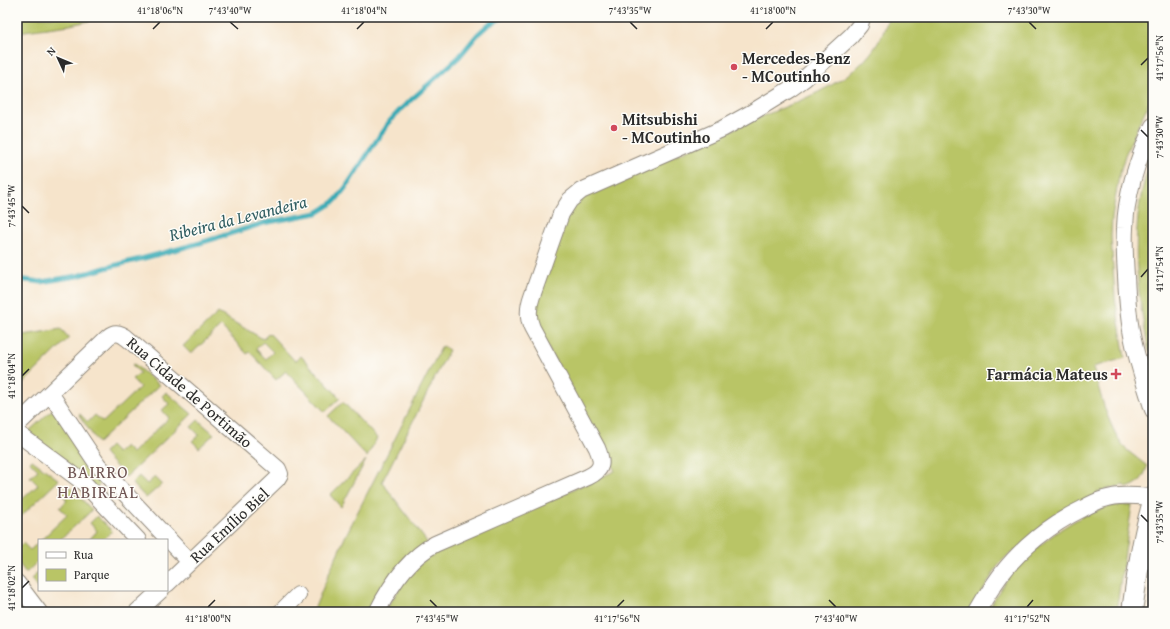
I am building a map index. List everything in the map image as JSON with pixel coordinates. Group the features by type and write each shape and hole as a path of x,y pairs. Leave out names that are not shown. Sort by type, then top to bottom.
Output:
{"main road":[{"path":"1132,612 1142,549 1153,502"}],"street":[{"path":"377,612 403,571 422,552 435,544 588,477 599,469 601,461 597,448 528,318 528,309 561,214 570,200 581,191 727,126 790,89 804,79 851,36 860,24 862,17"},
{"path":"1153,126 1134,172 1124,227 1127,298 1131,331 1137,358 1153,410"},
{"name":"Rua Cidade de Portimão","path":"17,424 108,337 114,333 121,334 276,466 280,471 280,475 273,484"},
{"path":"50,393 98,465 190,562"},
{"path":"17,433 82,482 137,539"},
{"name":"Rua Emílio Biel","path":"169,578 190,562 273,484"},
{"path":"977,612 1001,575 1013,562 1039,537 1074,513 1104,499 1118,496 1153,497"},
{"path":"17,583 39,612"},
{"path":"137,612 160,591"},
{"path":"286,610 298,595"}],"green space":[{"path":"17,17 108,17 70,25 17,32"},
{"path":"888,17 1153,17 1153,95 1125,155 1119,176 1112,217 1111,236 1115,298 1125,358 1093,367 1106,412 1116,434 1128,451 1147,466 1140,481 1126,488 1124,485 1097,492 1099,498 1007,556 999,564 970,612 384,612 412,570 439,548 615,471 536,326 534,308 570,210 587,195 806,98 843,78 854,70 871,53 880,39"},
{"path":"1153,154 1153,352 1149,351 1144,326 1140,302 1136,252 1140,203 1145,178"},
{"path":"218,313 263,339 269,333 295,361 301,356 340,398 325,412 286,371 276,380 250,352 247,354 221,326 191,354 183,346","holes":["263,342 273,352 266,359 256,349"]},
{"path":"61,329 69,338 17,389 17,336"},
{"path":"442,346 449,350 382,482 427,542 371,612 313,612 346,535"},
{"path":"134,364 159,385 98,443 79,415 80,414 88,422 95,415 103,422 140,387 132,379 140,373 132,365"},
{"path":"166,392 192,414 126,477 104,452 110,446 117,453 125,446 132,453 169,418 162,410 169,404 162,396"},
{"path":"343,402 377,438 367,457 328,416"},
{"path":"53,409 104,480 96,488 27,433"},
{"path":"198,420 214,434 199,448 192,441 199,435 191,427"},
{"path":"32,460 59,480 17,520 17,504 38,485 30,477 38,470 30,462"},
{"path":"366,460 341,507 330,495"},
{"path":"139,476 147,484 155,477 162,484 146,498 132,483"},
{"path":"68,486 92,510 61,539 42,539 67,515 60,508 67,500 60,493"},
{"path":"1117,505 1132,505 1116,612 987,612 1008,578 1030,554 1043,543 1057,532 1087,515"},
{"path":"97,516 112,531 104,539 90,539 97,531 90,523"},
{"path":"23,543 30,550 38,543 38,561 26,573 17,561 17,549"},
{"path":"38,572 38,588 31,579"}],"waterway":[{"name":"Ribeira da Levandeira","path":"17,279 41,282 77,276 200,243 264,223 317,213 335,201 390,121 402,108 459,57 478,34 488,25 503,17"}],"place":[{"name":"Mercedes-Benz - MCoutinho","path":"734,67"},
{"name":"Mitsubishi - MCoutinho","path":"614,128"},
{"name":"Farmácia Mateus","path":"1116,374"}],"district":[{"name":"BAIRRO HABIREAL","path":"98,482"}]}
